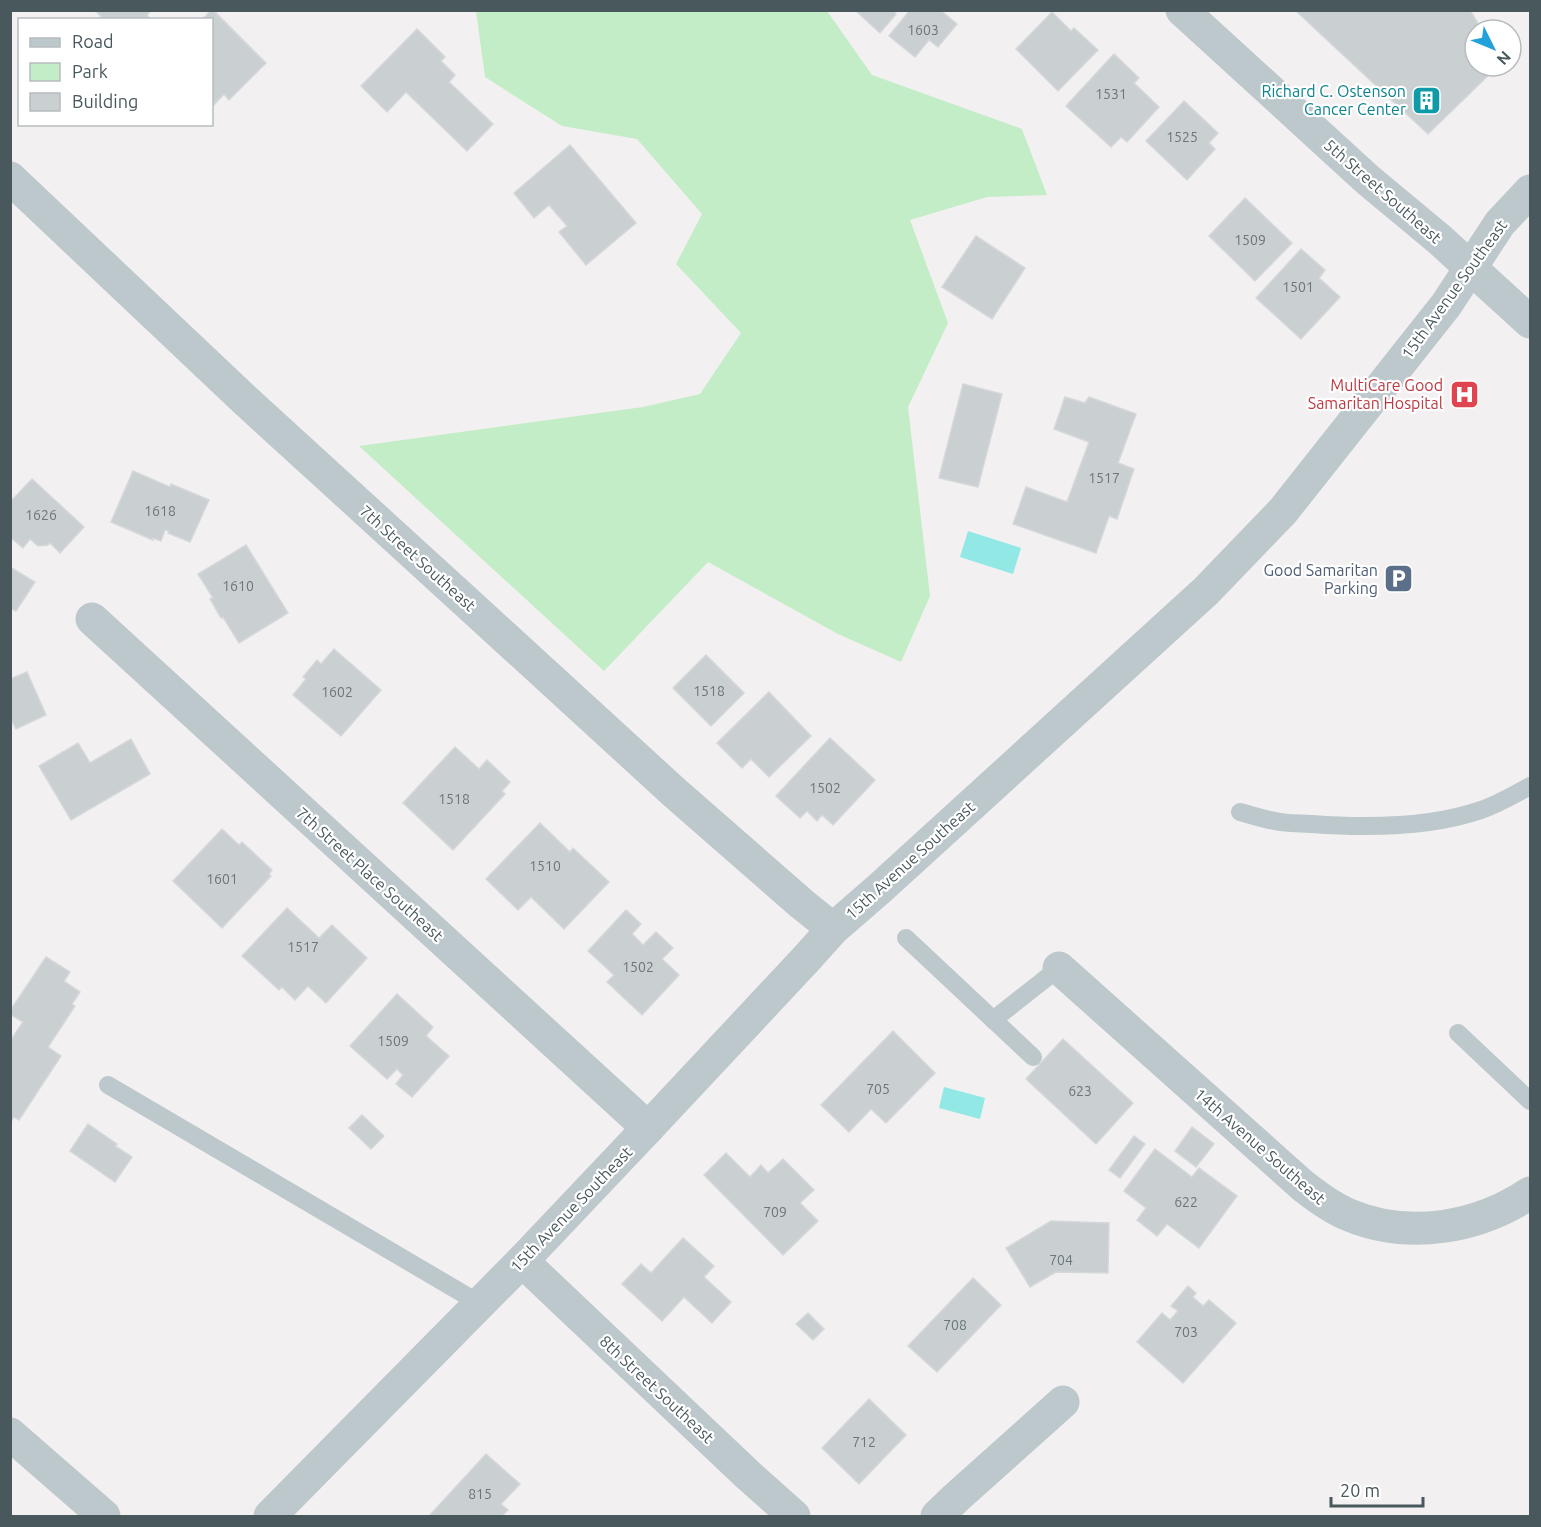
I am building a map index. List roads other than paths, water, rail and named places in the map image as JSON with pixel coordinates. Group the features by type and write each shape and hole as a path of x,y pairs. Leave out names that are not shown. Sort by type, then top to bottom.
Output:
{"street":[{"name":"5th Street Southeast","path":"1182,10 1368,180 1439,239 1530,322"},
{"name":"7th Street Southeast","path":"10,178 246,401 684,800 833,929"},
{"name":"15th Avenue Southeast","path":"270,1516 522,1261 833,929 1206,591 1283,512 1446,305 1500,223 1530,191"},
{"name":"7th Street Place Southeast","path":"92,619 648,1128"},
{"name":"14th Avenue Southeast","path":"1059,968 1302,1185 1323,1202 1348,1215 1384,1226 1422,1229 1468,1222 1492,1214 1530,1193"},
{"name":"8th Street Southeast","path":"522,1261 794,1516"},
{"path":"937,1516 1064,1402"},
{"path":"10,1434 104,1516"}],"lane":[{"path":"1240,813 1277,822 1363,826 1416,824 1452,818 1480,810 1530,786"},
{"path":"906,938 1033,1057"},
{"path":"993,1020 1059,968"},
{"path":"1458,1033 1530,1101"},
{"path":"108,1085 481,1302"}],"water":[{"path":"968,531 1021,548 1013,574 960,557"},
{"path":"944,1087 985,1098 980,1119 939,1108"}],"place":[{"name":"Richard C. Ostenson Cancer Center","path":"1427,100"},
{"name":"MultiCare Good Samaritan Hospital","path":"1464,394"},
{"name":"Good Samaritan Parking","path":"1399,579"}]}
